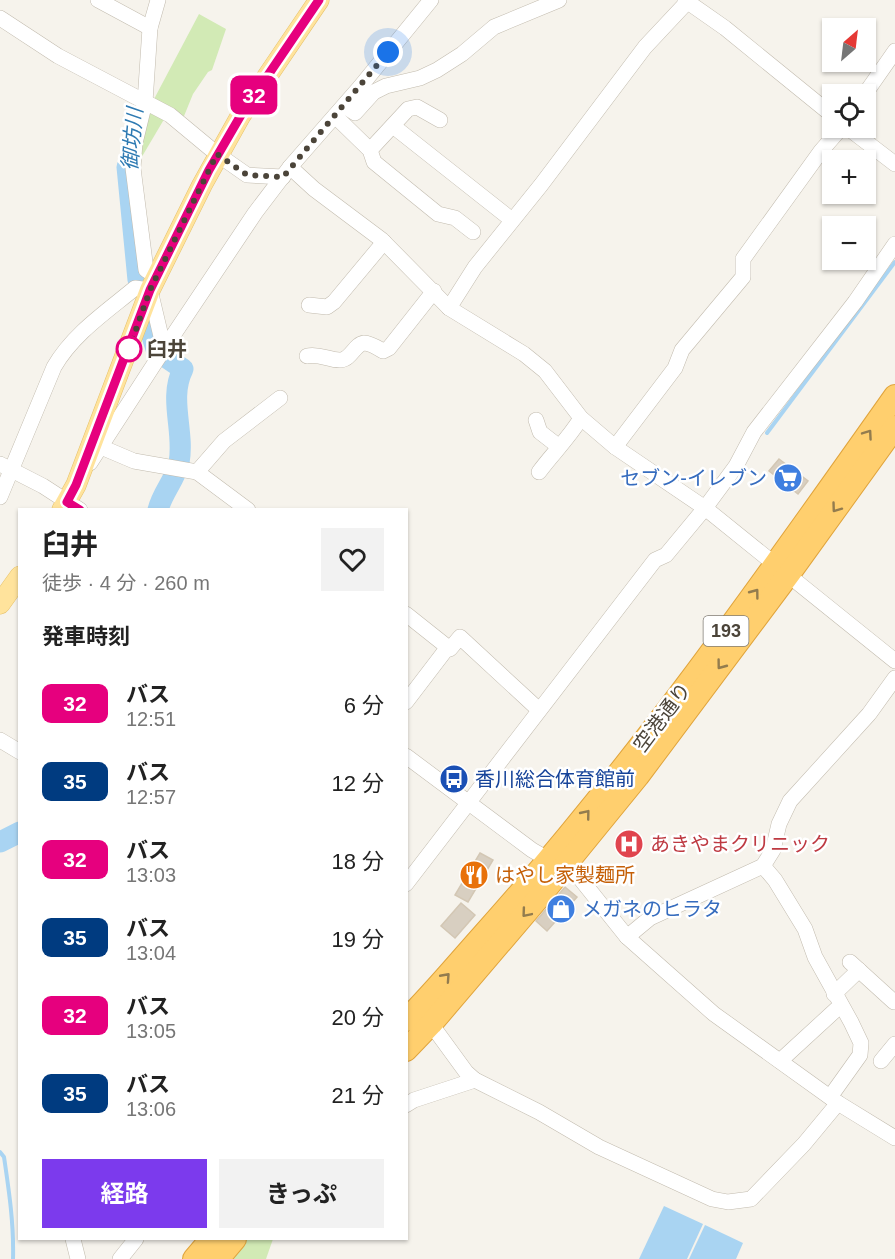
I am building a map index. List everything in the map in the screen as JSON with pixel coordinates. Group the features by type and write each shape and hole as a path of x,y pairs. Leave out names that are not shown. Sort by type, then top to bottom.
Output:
{"highway":[{"name":"空港通り","path":"408,1042 414,1016 638,776 783,569 895,396"},
{"name":"空港通り","path":"783,569 895,427"},
{"path":"194,1259 210,1240"},
{"path":"218,1259 234,1240"}],"main road":[{"path":"71,502 154,284 217,154 319,0"},
{"path":"0,604 18,579"}],"street":[{"path":"98,0 147,26"},
{"path":"159,0 147,26 133,168 146,270 154,284 164,349"},
{"path":"6,466 71,502 101,447 255,213 431,0"},
{"path":"339,111 355,113 374,92 438,70 462,54 494,27 559,0"},
{"path":"449,308 476,267 645,47 687,1 725,28 822,107"},
{"path":"0,18 58,57 170,115 217,154 247,175 287,172 314,189 384,242 449,308 524,354 545,371 581,418 615,447 705,508 895,661"},
{"path":"872,84 895,51"},
{"path":"370,150 408,109 417,108 440,120"},
{"path":"339,111 370,150 374,162 438,214 455,218 473,232"},
{"path":"393,126 512,220"},
{"path":"615,447 675,368 682,350 743,277 742,259 832,138"},
{"path":"861,138 895,164"},
{"path":"309,305 327,307 334,303 384,242"},
{"path":"408,881 655,560 666,555 705,508 736,466 754,432 855,302 895,244"},
{"path":"0,497 6,466 64,351 79,335 135,288 154,284"},
{"path":"307,356 315,354 341,360 361,344 366,343 382,351 389,348 434,291"},
{"path":"197,472 224,441 280,398"},
{"path":"539,472 558,446 569,437 581,418"},
{"path":"536,420 540,432 558,446"},
{"path":"101,447 134,461 197,472 245,508"},
{"path":"408,616 448,647"},
{"path":"408,699 448,647 450,648 460,637 539,710"},
{"path":"627,937 650,918 763,866 773,850 779,824 790,801 869,714 895,678"},
{"path":"0,740 18,751"},
{"path":"408,757 532,850 579,877 627,937 714,1014 834,1100 895,1138"},
{"path":"414,1016 475,1080 539,1112 599,1148 712,1199 728,1202 751,1199 804,1144 834,1100 860,1055 861,1043 837,1000 805,929 775,880 763,866"},
{"path":"780,1061 837,1000 854,966 894,1002"},
{"path":"880,1061 895,1044"},
{"path":"408,1104 475,1080"},
{"path":"73,1240 78,1259"},
{"path":"120,1259 135,1240"}],"green space":[{"path":"199,14 226,29 212,70 208,72 193,94 182,121 153,101"},
{"path":"150,107 166,116 137,165"},
{"path":"242,1240 273,1240 266,1259 227,1259"}],"water":[{"path":"664,1206 703,1224 687,1259 639,1259"},
{"path":"705,1225 743,1243 736,1259 689,1259"}],"building":[{"path":"779,459 808,481 798,494 769,471"},
{"path":"480,853 493,860 468,902 455,895"},
{"path":"565,887 577,897 547,931 536,921"},
{"path":"461,903 475,915 455,938 441,926"}],"waterway":[{"name":"御坊川","path":"127,167 138,280"},
{"path":"767,433 895,262"},
{"name":"御坊川","path":"150,330 157,352"},
{"name":"御坊川","path":"159,508 179,463 177,392 183,369 164,356"},
{"name":"御坊川","path":"0,842 18,833"},
{"path":"0,1152 4,1157 9,1195 13,1259"}],"bus line":[{"name":"32","path":"77,508 67,502 76,485 150,290 217,154 319,0"}],"place":[{"name":"臼井","path":"129,349"},
{"name":"セブン-イレブン","path":"788,478"},
{"name":"香川総合体育館前","path":"454,779"},
{"name":"あきやまクリニック","path":"629,844"},
{"name":"はやし家製麺所","path":"474,875"},
{"name":"メガネのヒラタ","path":"561,909"}],"route":[{"path":"129,349 150,290 217,154 247,175 283,177 388,52"}]}
